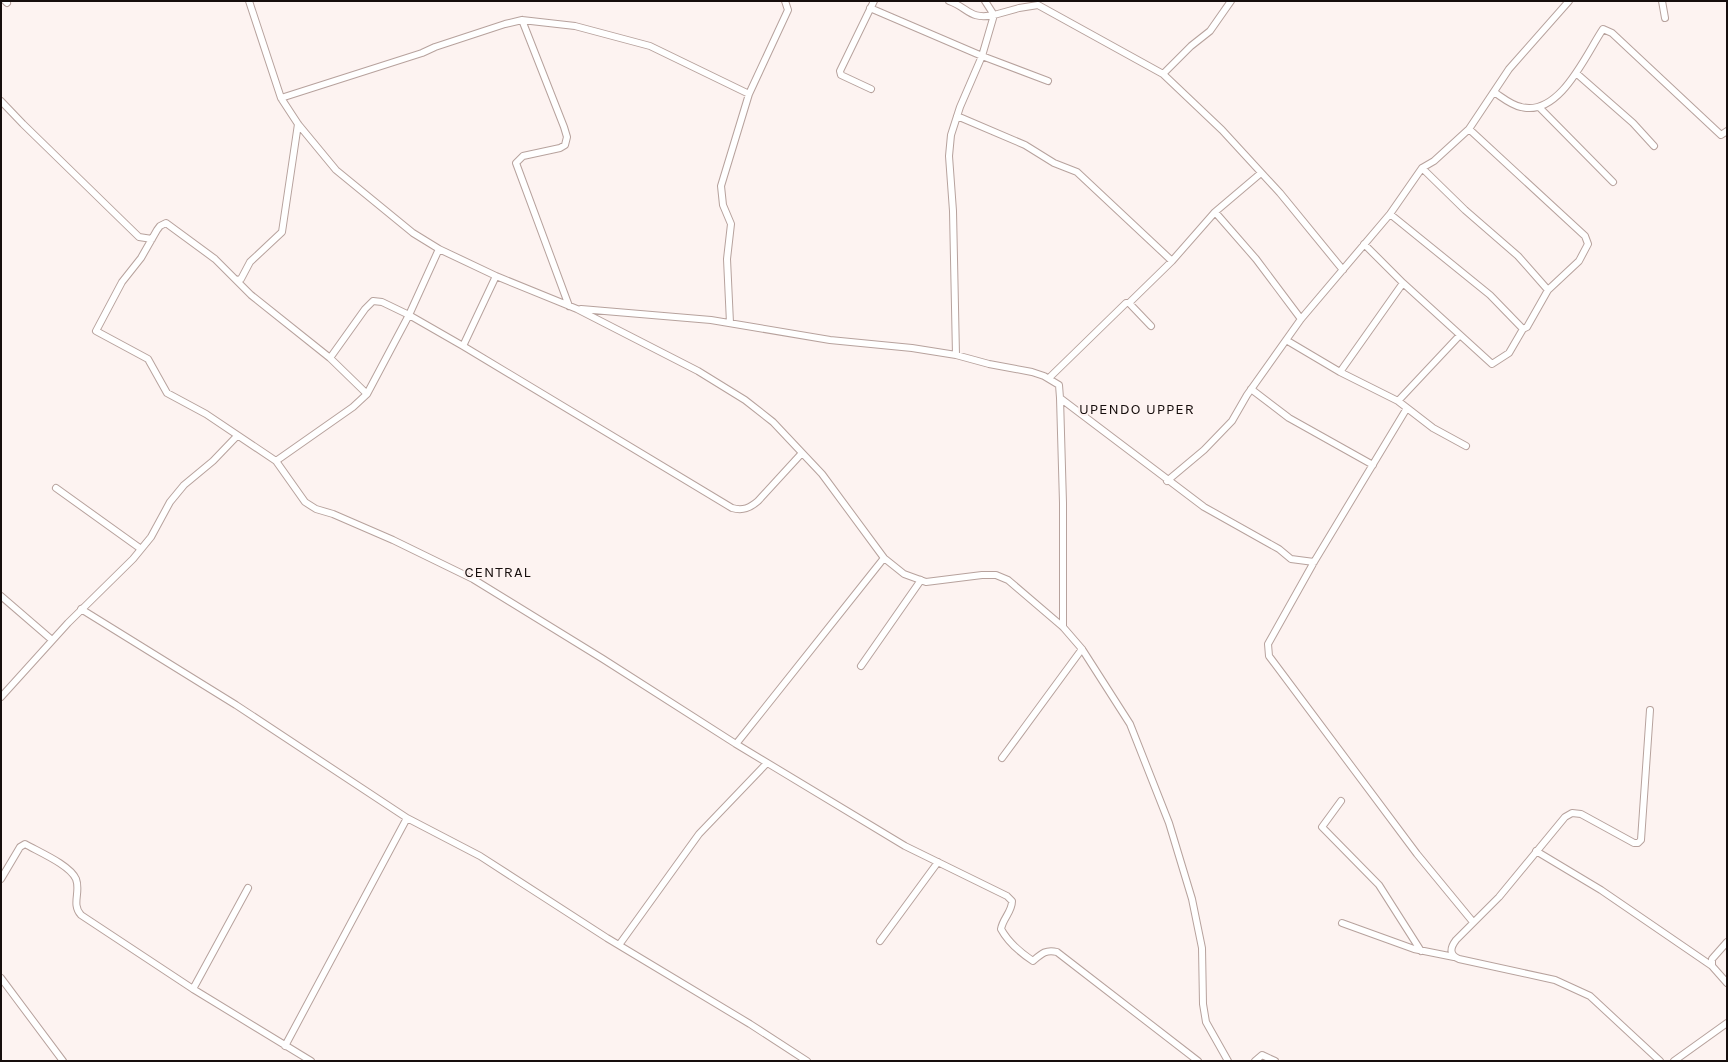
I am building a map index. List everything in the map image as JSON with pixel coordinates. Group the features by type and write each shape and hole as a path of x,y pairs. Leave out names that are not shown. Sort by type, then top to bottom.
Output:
{"street":[{"path":"250,1 281,98 298,124 336,170 413,233 439,249 496,276 577,309 698,371 745,400 773,422 822,474 884,558 904,574 926,582 982,575 996,575 1008,580 1063,627 1082,649 1130,724 1168,823 1192,899 1202,948 1203,1004 1206,1022 1228,1061"},
{"path":"730,323 727,259 731,224 723,205 721,186 748,94 788,10 785,1"},
{"path":"871,89 841,75 840,71 874,1"},
{"path":"949,1 972,15 984,17 1038,5 1163,74 1222,130 1261,173 1343,270"},
{"path":"956,355 949,156 951,135 957,116 982,56 994,15 985,1"},
{"path":"1163,74 1191,46 1210,31 1231,1"},
{"path":"1167,481 1204,450 1232,421 1251,388 1300,319 1390,214 1422,168 1434,161 1469,129 1509,69 1569,1"},
{"path":"1662,1 1664,18"},
{"path":"870,8 982,56 1048,81"},
{"path":"281,98 422,53 435,47 505,24 522,20 574,26 650,46 748,94"},
{"path":"522,20 564,127 567,141 565,145 560,148 523,156 516,163 569,306"},
{"path":"1494,92 1522,108 1539,106 1562,93 1603,29 1607,30 1712,128 1721,135 1727,131"},
{"path":"1576,73 1633,123 1654,146"},
{"path":"1,101 22,124 128,227 139,236 152,239"},
{"path":"1539,106 1613,182"},
{"path":"957,116 1026,145 1054,163 1077,172 1172,261"},
{"path":"237,280 241,279 250,262 282,232 298,124"},
{"path":"1364,244 1403,283 1492,364 1509,353 1523,329 1527,327 1548,290 1578,262 1588,244 1586,236 1469,129"},
{"path":"1422,168 1465,210 1518,256 1548,290"},
{"path":"1049,378 1126,303 1129,303 1172,261 1215,212 1261,173"},
{"path":"1215,212 1256,259 1300,319"},
{"path":"1390,214 1490,295 1523,329"},
{"path":"367,394 330,358 267,308 215,259 166,223 160,226 141,258 122,282 96,331 148,359 167,393 206,414 276,461 305,502 310,506 333,514 393,540 473,579 603,659 736,744 905,846 993,888 1012,901 1012,907 1001,929 1005,936 1026,956 1033,961 1044,952 1051,950 1057,952 1198,1061"},
{"path":"276,461 353,407 367,394 409,315 439,249"},
{"path":"463,346 496,276"},
{"path":"1340,372 1403,283"},
{"path":"330,358 365,309 373,301 382,302 409,315 463,346 732,508 741,511 752,506 802,453"},
{"path":"1129,303 1151,326"},
{"path":"577,309 711,320 830,340 912,348 956,355 989,364 1032,372 1049,378 1059,385 1060,398 1063,511 1063,627"},
{"path":"1398,401 1460,335"},
{"path":"1286,340 1340,372 1398,401 1433,428 1466,446"},
{"path":"1251,388 1289,418 1373,465"},
{"path":"1060,398 1140,457 1167,481 1204,507 1279,549 1291,558 1314,562"},
{"path":"1407,408 1314,562 1268,644 1269,656 1417,854 1473,922"},
{"path":"1,697 81,609 141,549 150,538 170,502 184,485 213,461 237,436"},
{"path":"56,488 141,549"},
{"path":"736,744 884,558"},
{"path":"861,666 921,580"},
{"path":"1,596 52,640"},
{"path":"81,609 236,705 407,818 480,856 619,945 750,1024 807,1061"},
{"path":"1002,758 1082,649"},
{"path":"1454,957 1451,952 1452,946 1498,897 1565,817 1572,813 1581,814 1634,843 1638,843 1641,840 1650,710"},
{"path":"619,945 699,834 767,762"},
{"path":"1341,801 1322,827 1379,885 1421,951"},
{"path":"285,1046 407,818"},
{"path":"1,879 20,847 25,844 56,861 72,872 77,880 75,903 76,910 81,915 193,989 311,1061"},
{"path":"1536,851 1601,890 1712,966 1727,983"},
{"path":"880,941 938,862"},
{"path":"193,989 248,888"},
{"path":"1342,923 1421,951 1555,980 1590,996 1660,1061"},
{"path":"1712,966 1712,959 1727,942"},
{"path":"1,978 63,1061"},
{"path":"1674,1061 1727,1023"},
{"path":"1256,1061 1262,1054 1275,1061"}],"district":[{"name":"UPENDO UPPER","path":"1137,409"},
{"name":"CENTRAL","path":"498,572"}]}
